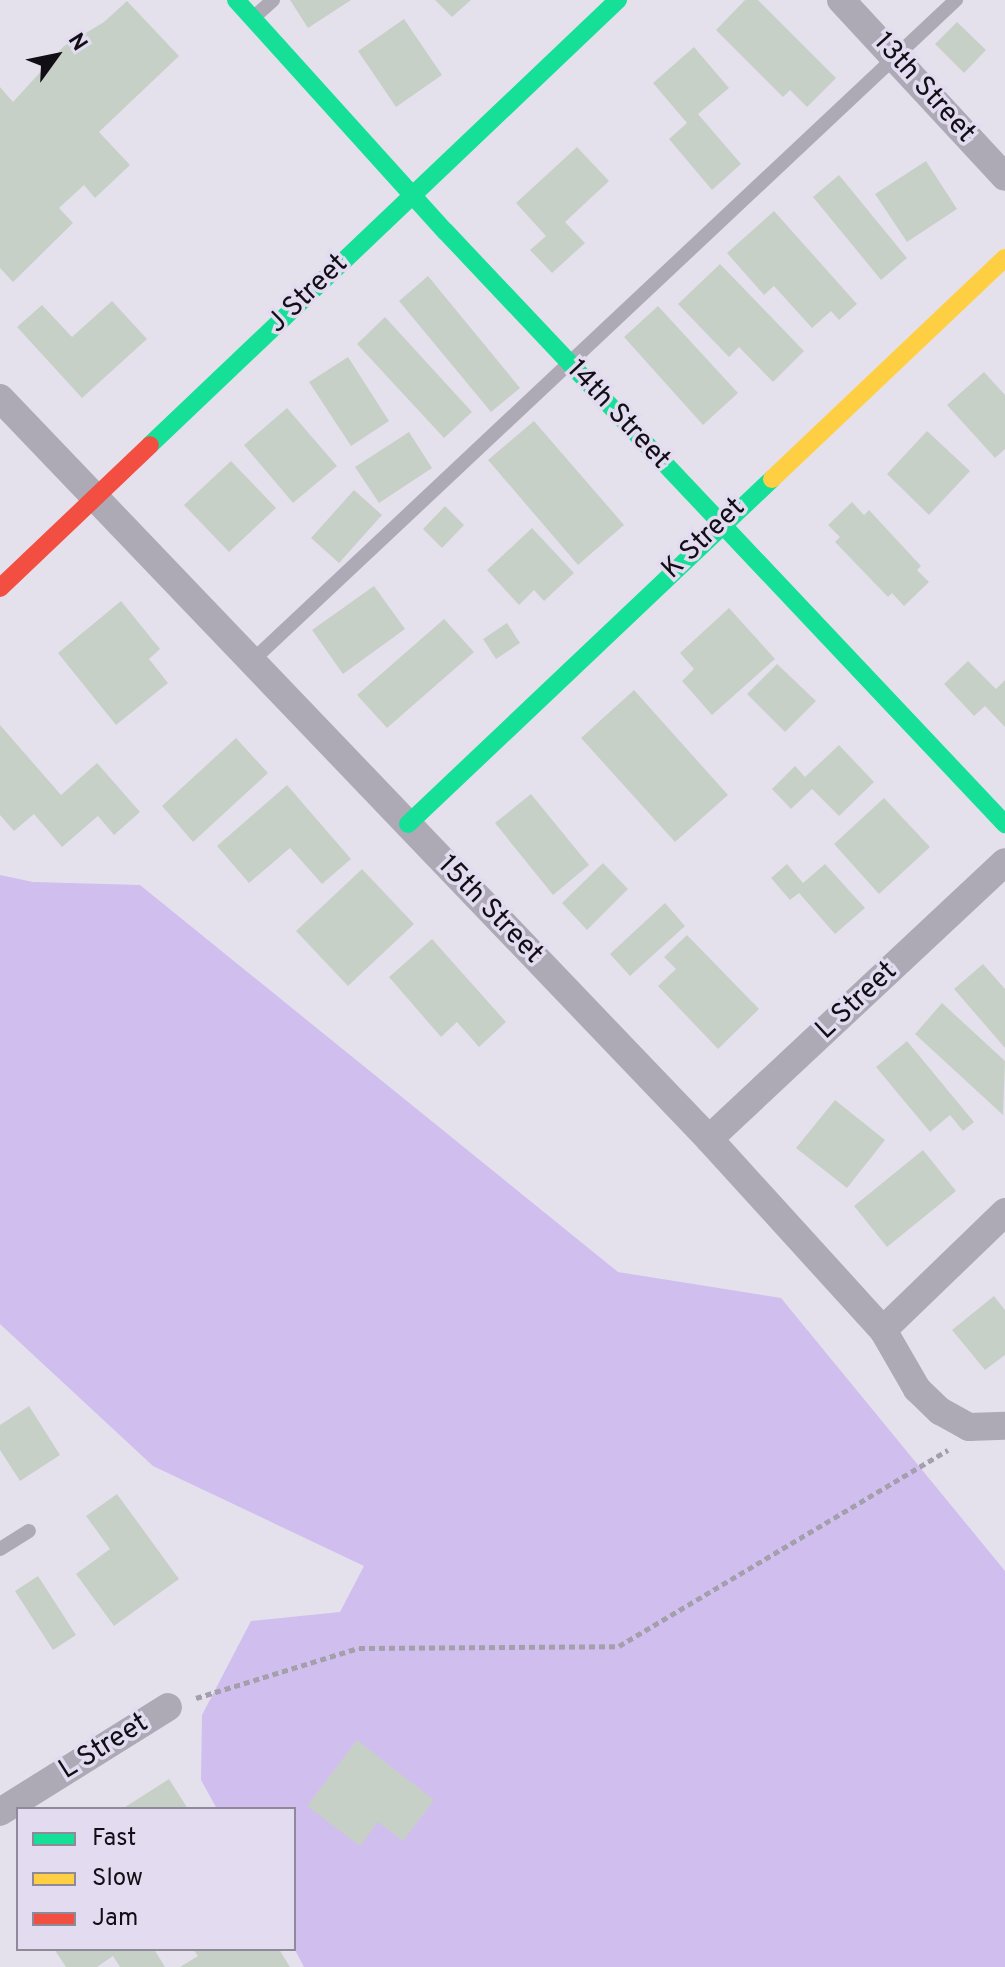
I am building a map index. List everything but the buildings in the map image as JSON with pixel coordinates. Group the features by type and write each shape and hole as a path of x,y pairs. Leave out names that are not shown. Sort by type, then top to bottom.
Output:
{"street":[{"name":"14th Street","path":"236,0 411,195 1005,824"},
{"name":"J Street","path":"0,588 618,0"},
{"name":"13th Street","path":"841,0 897,56 1005,177"},
{"name":"K Street","path":"408,824 720,524 1005,258"},
{"name":"15th Street","path":"0,398 709,1139 883,1330 917,1389 940,1411 969,1427"},
{"name":"L Street","path":"709,1139 1005,862"},
{"path":"883,1330 1005,1212"},
{"path":"969,1427 1005,1426"},
{"name":"L Street","path":"0,1812 168,1707"}],"lane":[{"path":"253,18 273,0"},
{"path":"252,661 571,366 956,0"},
{"path":"0,1549 29,1531"}],"path":[{"path":"168,1707 359,1648 619,1646 961,1442 969,1427"}],"shaded area":[{"path":"0,875 33,882 140,885 618,1272 781,1298 1005,1571 1005,1967 304,1967 296,1951 296,1807 216,1807 201,1780 202,1715 251,1621 340,1612 364,1566 153,1466 0,1324"}],"traffic: fast":[{"path":"236,0 445,231 1005,824"},
{"path":"150,445 618,0"},
{"path":"408,824 772,479"}],"traffic: slow":[{"path":"772,479 1005,258"}],"traffic: jam":[{"path":"0,588 150,445"}]}
